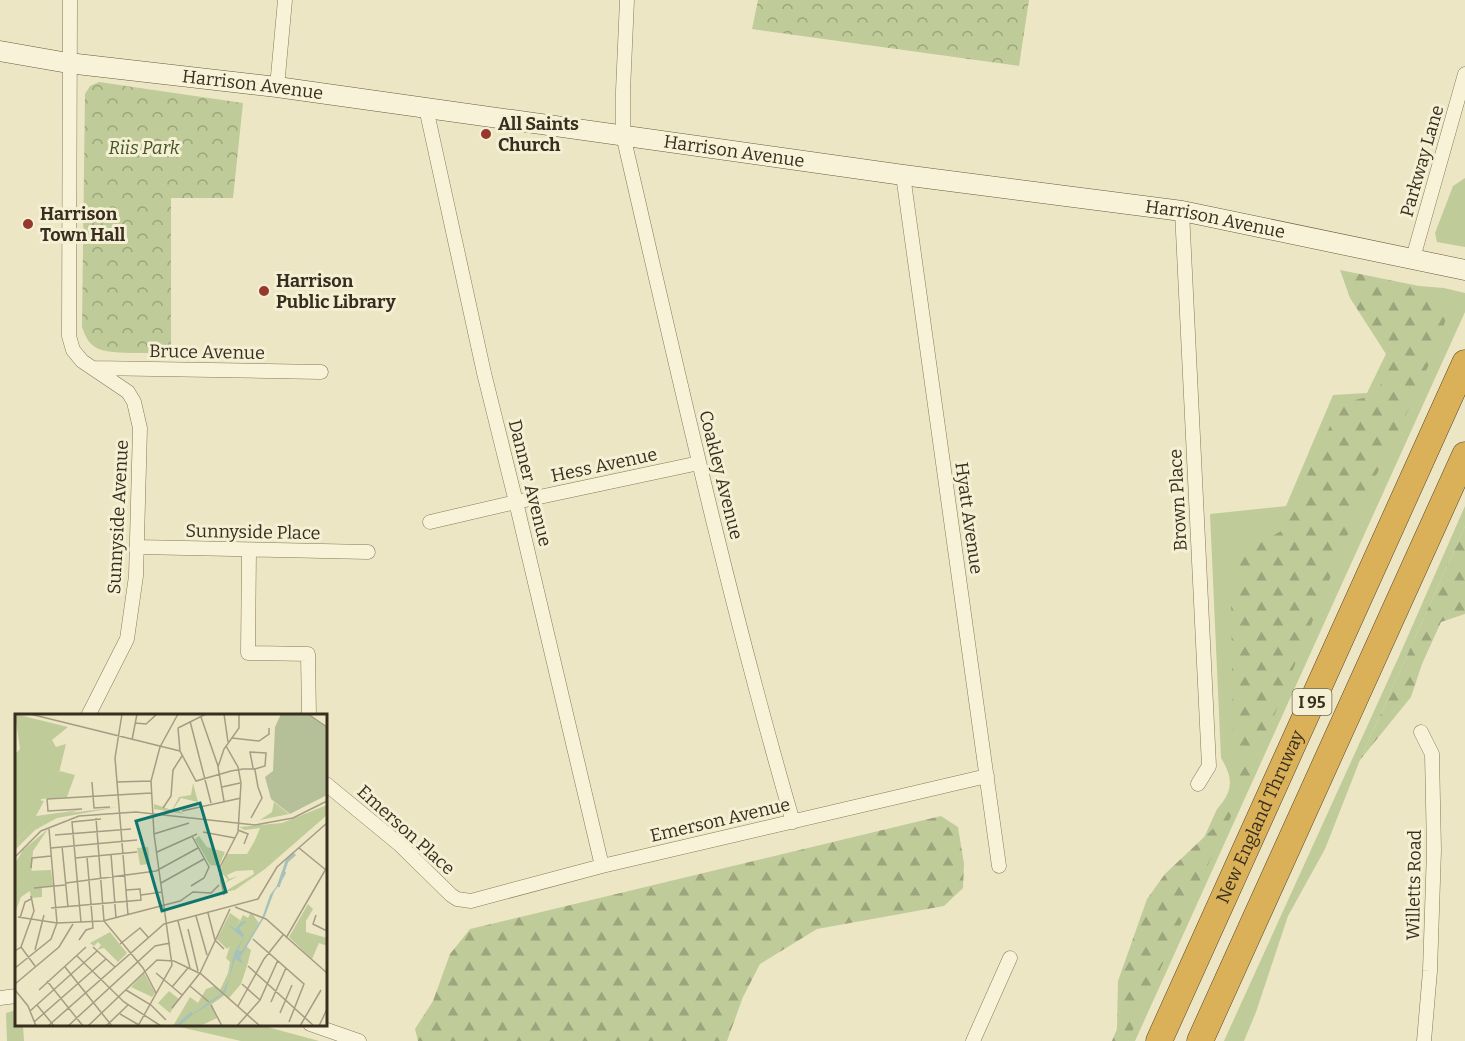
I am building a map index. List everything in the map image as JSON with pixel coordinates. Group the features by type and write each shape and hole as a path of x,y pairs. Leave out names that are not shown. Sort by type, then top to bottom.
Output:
{"highway":[{"name":"New England Thruway","path":"1159,1041 1465,363"},
{"name":"New England Thruway","path":"1200,1041 1465,455"}],"main road":[{"name":"Harrison Avenue","path":"0,51 68,63 277,87 903,175 1182,211 1465,270"}],"street":[{"name":"Sunnyside Avenue","path":"70,0 68,63 69,328 73,350 82,361 128,392 134,402 140,428 138,547 127,639 89,714"},
{"path":"277,87 285,0"},
{"name":"Coakley Avenue","path":"627,0 623,135 699,463 766,731 793,822"},
{"name":"Parkway Lane","path":"1413,258 1465,74"},
{"name":"Danner Avenue","path":"426,108 484,373 602,866"},
{"name":"Hyatt Avenue","path":"903,175 999,866"},
{"name":"Brown Place","path":"1182,211 1209,766 1198,784"},
{"name":"Bruce Avenue","path":"92,368 321,372"},
{"name":"Hess Avenue","path":"430,522 699,463"},
{"name":"Sunnyside Place","path":"138,547 368,552"},
{"path":"249,550 249,653 308,654 309,714"},
{"name":"Willetts Road","path":"1421,732 1432,754 1434,850 1430,972 1424,1041"},
{"name":"Emerson Avenue","path":"463,901 481,899 602,866 987,777"},
{"name":"Emerson Place","path":"327,785 399,844 451,895 463,901"},
{"path":"973,1041 1010,958"},
{"path":"0,998 15,996"},
{"path":"316,1026 359,1041"}],"green space":[{"path":"758,0 1029,0 1019,66 752,29"},
{"name":"Riis Park","path":"99,82 243,103 233,198 171,198 171,353 120,353 101,350 90,343 82,327 85,94 90,86"},
{"path":"1465,178 1465,247 1437,242 1435,233 1453,186"},
{"path":"1340,270 1419,286 1446,304 1447,315 1438,344 1413,400 1350,529 1246,785 1128,1041 1112,1041 1117,1029 1118,981 1147,899 1165,874 1219,823 1236,789 1239,762 1233,735 1231,598 1242,554 1281,531 1338,409 1351,401 1379,394 1386,354 1350,298"},
{"path":"1419,286 1465,293 1465,312 1135,1041 1112,1041 1217,809 1229,790 1228,772 1221,758 1210,514 1286,506 1333,395 1367,393"},
{"path":"1465,506 1465,526 1360,760 1325,849 1288,916 1244,1041 1224,1041 1400,654"},
{"path":"1465,526 1465,614 1441,622 1422,664 1411,697 1360,760"},
{"path":"941,816 958,827 964,864 963,888 944,906 817,929 760,964 743,997 727,1041 418,1041 415,1029 433,1001 450,954 470,929"},
{"path":"15,1010 15,1026 23,1026 24,1041 7,1041 6,1013"},
{"path":"175,1026 264,1026 319,1041 241,1041"}],"place":[{"name":"All Saints Church","path":"486,134"},
{"name":"Harrison Town Hall","path":"28,224"},
{"name":"Harrison Public Library","path":"264,291"}]}
